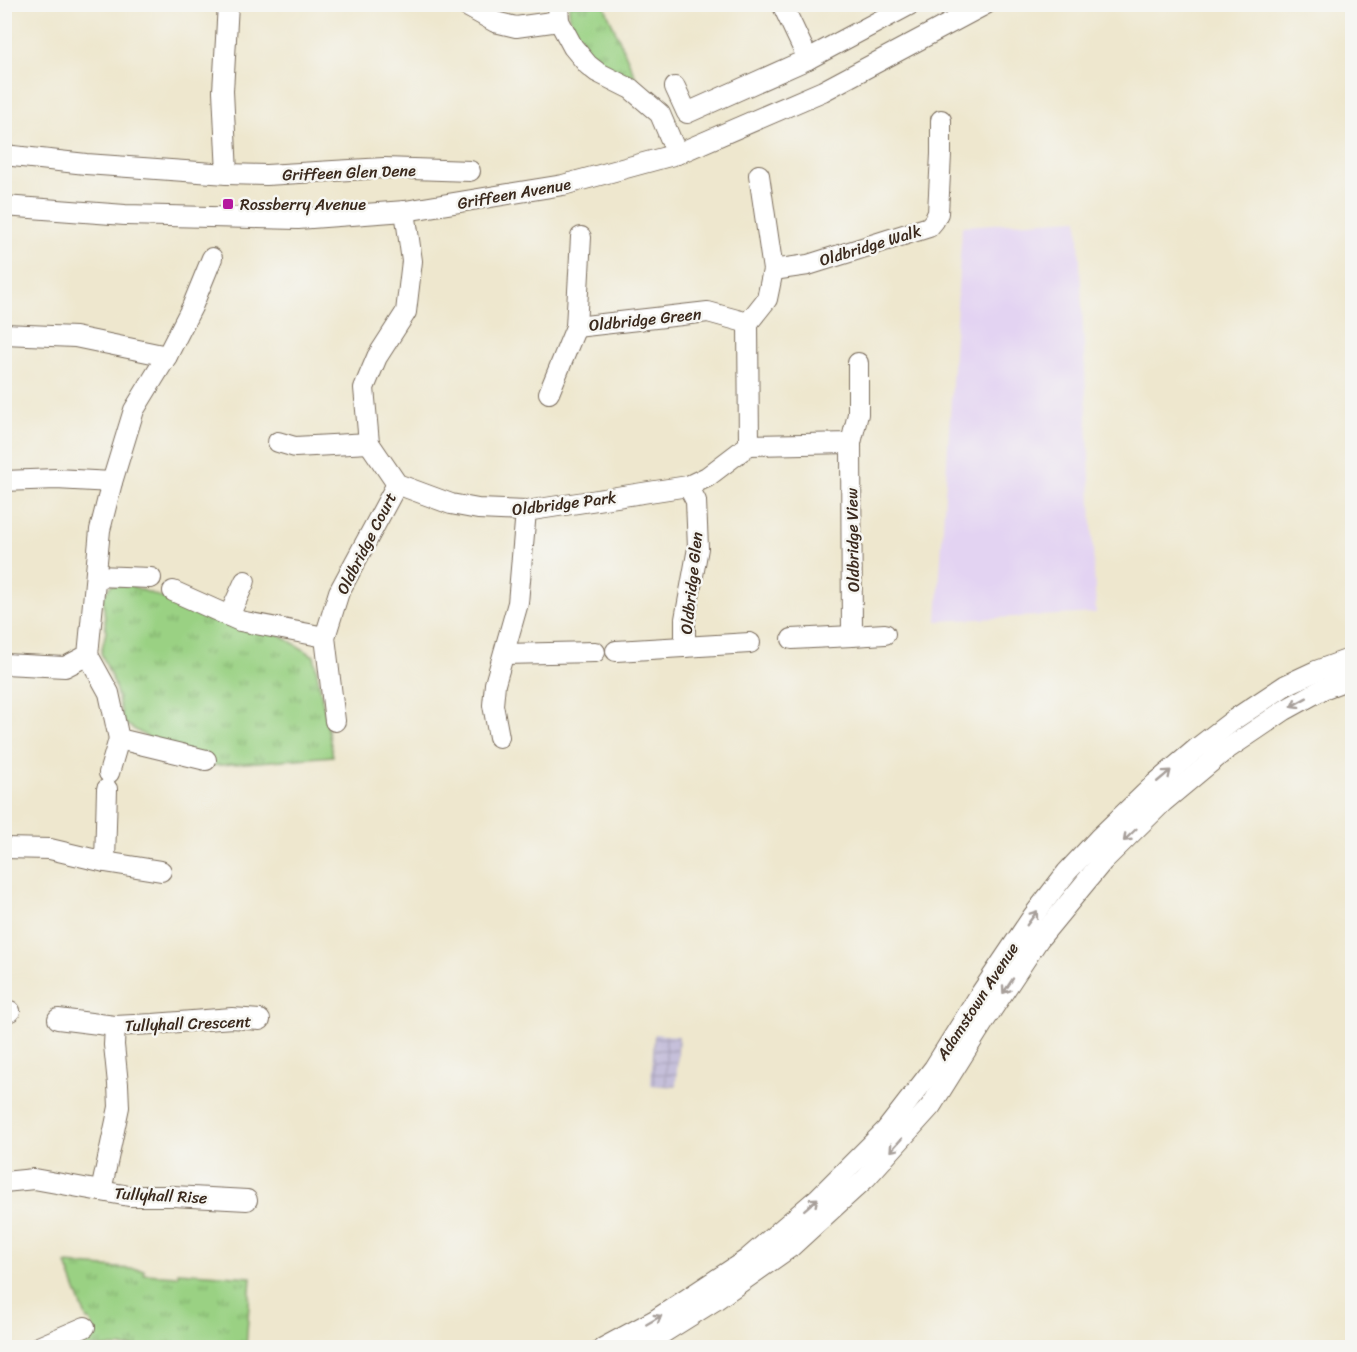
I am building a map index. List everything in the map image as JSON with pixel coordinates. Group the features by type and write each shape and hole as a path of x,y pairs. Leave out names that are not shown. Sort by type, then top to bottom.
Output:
{"street":[{"path":"227,174 223,91 228,4"},
{"path":"463,4 495,22 516,27 558,13 573,47 588,65 631,89 660,114 677,154"},
{"path":"782,4 808,58"},
{"path":"675,87 687,113 808,58 911,4"},
{"name":"Griffeen Avenue","path":"4,206 125,214 298,219 405,211 563,185 677,154 823,91 986,4"},
{"name":"Oldbridge Walk","path":"773,270 808,265 929,226 938,213 941,120"},
{"name":"Griffeen Glen Dene","path":"4,155 86,164 227,174 266,175 384,168 470,171"},
{"path":"759,175 773,270 767,298 748,323 749,445 851,443"},
{"path":"397,484 369,443 364,388 377,357 406,312 412,261 405,211"},
{"name":"Oldbridge Green","path":"549,393 576,327 580,237"},
{"path":"105,862 108,781 119,739 109,693 88,655 100,530 134,410 168,356 192,307 212,258"},
{"name":"Oldbridge Green","path":"576,327 708,312 748,323"},
{"path":"4,334 75,338 168,356"},
{"name":"Oldbridge View","path":"852,636 851,443 858,414 858,363"},
{"path":"278,442 295,447 369,443"},
{"name":"Oldbridge Park","path":"397,484 451,504 469,508 526,511 688,486 707,477 749,445"},
{"path":"4,481 56,479 112,482"},
{"name":"Oldbridge Court","path":"335,722 325,638 339,592 397,484"},
{"name":"Oldbridge Glen","path":"685,647 685,620 698,548 696,501 688,486"},
{"path":"499,738 493,705 495,684 518,603 526,511"},
{"path":"96,576 151,578"},
{"path":"229,616 245,581"},
{"path":"173,591 240,621 325,638"},
{"path":"792,639 885,634"},
{"name":"Oldbridge Glen","path":"616,651 750,643"},
{"path":"504,654 595,652"},
{"path":"4,664 65,667 88,655"},
{"name":"Adamstown Avenue","path":"603,1347 656,1320 746,1260 818,1198 886,1130 934,1068 1033,916 1067,872 1156,783 1227,725 1286,686 1316,671 1353,658"},
{"name":"Adamstown Avenue","path":"639,1347 714,1301 792,1246 866,1178 931,1106 1039,939 1103,861 1163,802 1223,752 1284,710 1323,689 1353,678"},
{"path":"119,739 207,760"},
{"path":"4,848 50,849 161,872"},
{"name":"Tullyhall Crescent","path":"58,1019 116,1026 232,1017 260,1020"},
{"name":"Tullyhall Crescent","path":"101,1191 119,1107 114,1045 116,1026"},
{"name":"Tullyhall Rise","path":"4,1182 34,1179 129,1196 247,1200"},
{"path":"36,1347 85,1327"}],"shaded area":[{"path":"1078,219 1096,613 937,621 962,226"},
{"path":"654,1034 679,1036 676,1087 651,1085"}],"green space":[{"path":"569,5 604,5 636,78 617,73 591,54 572,25"},
{"path":"127,584 181,605 280,635 314,656 333,756 196,767 124,723 114,683 101,653 106,632 103,597 111,585"},
{"path":"66,1264 144,1270 144,1274 178,1276 178,1272 251,1277 246,1347 68,1347 95,1333 90,1320 87,1320"}],"place":[{"name":"Rossberry Avenue","path":"228,204"}]}
